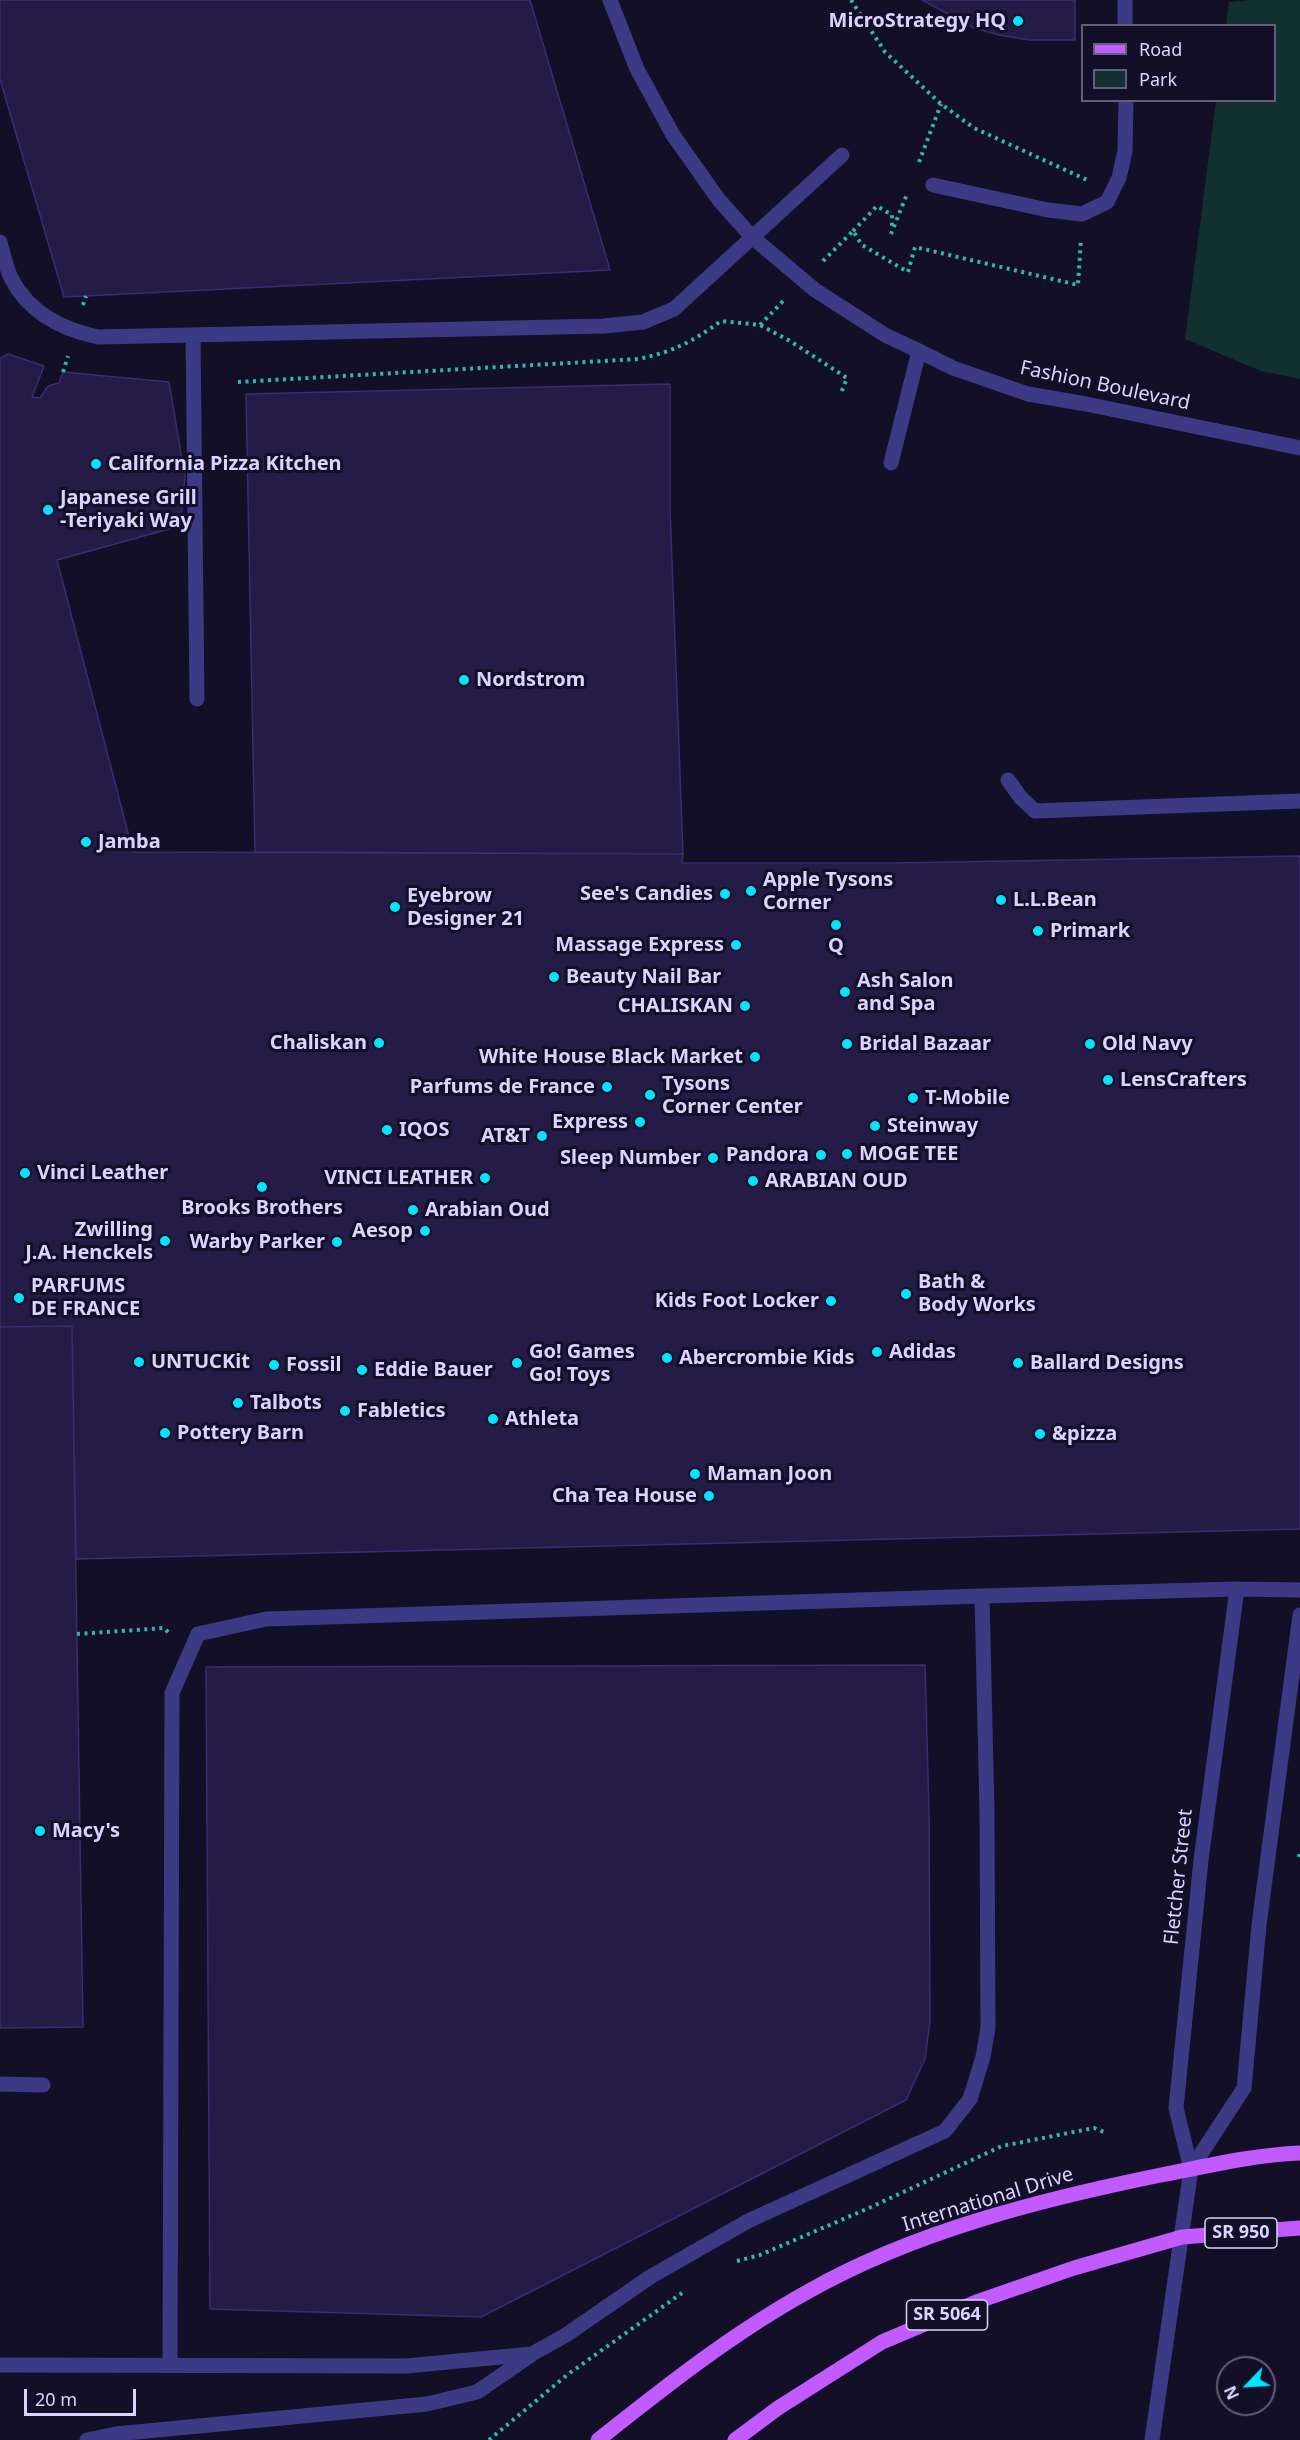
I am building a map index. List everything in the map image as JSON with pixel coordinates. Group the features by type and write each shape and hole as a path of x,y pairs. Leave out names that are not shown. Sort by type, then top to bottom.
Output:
{"main road":[{"name":"International Drive","path":"598,2440 683,2372 768,2314 836,2276 957,2228 1054,2200 1191,2169 1274,2154 1300,2153"},
{"name":"SR 950","path":"1182,2237 1300,2228"},
{"name":"SR 5064","path":"735,2440 778,2408 882,2342 979,2301 1074,2268 1182,2237"}],"street":[{"name":"Fashion Boulevard","path":"610,0 637,69 673,135 719,200 752,237 803,280 885,335 953,368 1028,394 1300,448"},
{"path":"1125,0 1125,24"},
{"path":"933,185 1048,210 1082,214 1107,202 1119,178 1125,151 1126,102"},
{"path":"0,242 10,277 28,303 52,323 77,333 98,337 604,326 642,322 674,309 842,155"},
{"path":"193,335 197,699"},
{"path":"891,463 919,351"},
{"path":"1008,780 1021,798 1035,811 1300,801"},
{"path":"170,2365 172,1693 198,1634 266,1619 982,1596 1237,1589 1300,1590"},
{"name":"Fletcher Street","path":"1152,2440 1191,2169 1176,2108 1201,1860 1237,1589"},
{"path":"87,2440 116,2434 427,2404 477,2392 532,2354 567,2335 650,2277 748,2221 945,2132 970,2099 983,2057 988,2028 987,1813 982,1596"},
{"name":"Fletcher Street","path":"1191,2169 1244,2088 1259,1924 1300,1615"},
{"path":"0,2084 43,2085"},
{"path":"0,2365 406,2366 532,2354"}],"path":[{"path":"851,0 885,52 941,104 974,128 1112,192"},
{"path":"760,325 877,206 892,214 891,234"},
{"path":"853,231 862,245 908,272 915,247 1078,285 1082,214"},
{"path":"238,382 638,359 667,353 698,338 721,321 760,325 790,341 847,378 841,393"},
{"path":"77,1634 164,1628 173,1636"},
{"path":"1299,1857 1300,1851"},
{"path":"727,2264 771,2250 869,2208 1002,2146 1094,2128 1106,2133"},
{"path":"489,2440 567,2375 687,2289"}],"green space":[{"path":"1300,0 1300,379 1261,371 1185,339 1216,102 1276,102 1276,24 1226,24 1229,2"}],"building":[{"path":"0,0 530,0 610,270 64,297 0,79"},
{"name":"MicroStrategy HQ","path":"922,0 1075,0 1075,40 1030,40 999,35 974,28"},
{"name":"Tysons Corner Center","path":"8,354 44,366 32,397 40,398 48,386 59,383 63,372 169,382 185,477 180,526 57,560 133,852 683,854 682,863 895,863 1300,856 1300,1529 76,1559 72,1326 0,1327 0,358"},
{"name":"Nordstrom","path":"670,384 670,508 683,854 255,852 246,394"},
{"name":"Macy's","path":"72,1326 83,2027 0,2028 0,1327"},
{"path":"925,1665 929,1812 930,2021 925,2059 906,2100 481,2317 210,2309 206,1667"}],"place":[{"name":"MicroStrategy HQ","path":"1018,21"},
{"name":"California Pizza Kitchen","path":"96,464"},
{"name":"Japanese Grill -Teriyaki Way","path":"48,510"},
{"name":"Nordstrom","path":"464,680"},
{"name":"Jamba","path":"86,842"},
{"name":"Apple Tysons Corner","path":"751,891"},
{"name":"See's Candies","path":"725,894"},
{"name":"L.L.Bean","path":"1001,900"},
{"name":"Eyebrow Designer 21","path":"395,907"},
{"name":"Q","path":"836,925"},
{"name":"Primark","path":"1038,931"},
{"name":"Massage Express","path":"736,945"},
{"name":"Beauty Nail Bar","path":"554,977"},
{"name":"Ash Salon and Spa","path":"845,992"},
{"name":"CHALISKAN","path":"745,1006"},
{"name":"Chaliskan","path":"379,1043"},
{"name":"Bridal Bazaar","path":"847,1044"},
{"name":"Old Navy","path":"1090,1044"},
{"name":"White House Black Market","path":"755,1057"},
{"name":"LensCrafters","path":"1108,1080"},
{"name":"Parfums de France","path":"607,1087"},
{"name":"Tysons Corner Center","path":"650,1095"},
{"name":"T-Mobile","path":"913,1098"},
{"name":"Express","path":"640,1122"},
{"name":"Steinway","path":"875,1126"},
{"name":"IQOS","path":"387,1130"},
{"name":"AT&T","path":"542,1136"},
{"name":"MOGE TEE","path":"847,1154"},
{"name":"Pandora","path":"821,1155"},
{"name":"Sleep Number","path":"713,1158"},
{"name":"Vinci Leather","path":"25,1173"},
{"name":"VINCI LEATHER","path":"485,1178"},
{"name":"ARABIAN OUD","path":"753,1181"},
{"name":"Brooks Brothers","path":"262,1187"},
{"name":"Arabian Oud","path":"413,1210"},
{"name":"Aesop","path":"425,1231"},
{"name":"Zwilling J.A. Henckels","path":"165,1241"},
{"name":"Warby Parker","path":"337,1242"},
{"name":"Bath & Body Works","path":"906,1294"},
{"name":"PARFUMS DE FRANCE","path":"19,1298"},
{"name":"Kids Foot Locker","path":"831,1301"},
{"name":"Adidas","path":"877,1352"},
{"name":"Abercrombie Kids","path":"667,1358"},
{"name":"UNTUCKit","path":"139,1362"},
{"name":"Go! Games Go! Toys","path":"517,1363"},
{"name":"Ballard Designs","path":"1018,1363"},
{"name":"Fossil","path":"274,1365"},
{"name":"Eddie Bauer","path":"362,1370"},
{"name":"Talbots","path":"238,1403"},
{"name":"Fabletics","path":"345,1411"},
{"name":"Athleta","path":"493,1419"},
{"name":"Pottery Barn","path":"165,1433"},
{"name":"&pizza","path":"1040,1434"},
{"name":"Maman Joon","path":"695,1474"},
{"name":"Cha Tea House","path":"709,1496"},
{"name":"Macy's","path":"40,1831"}]}
